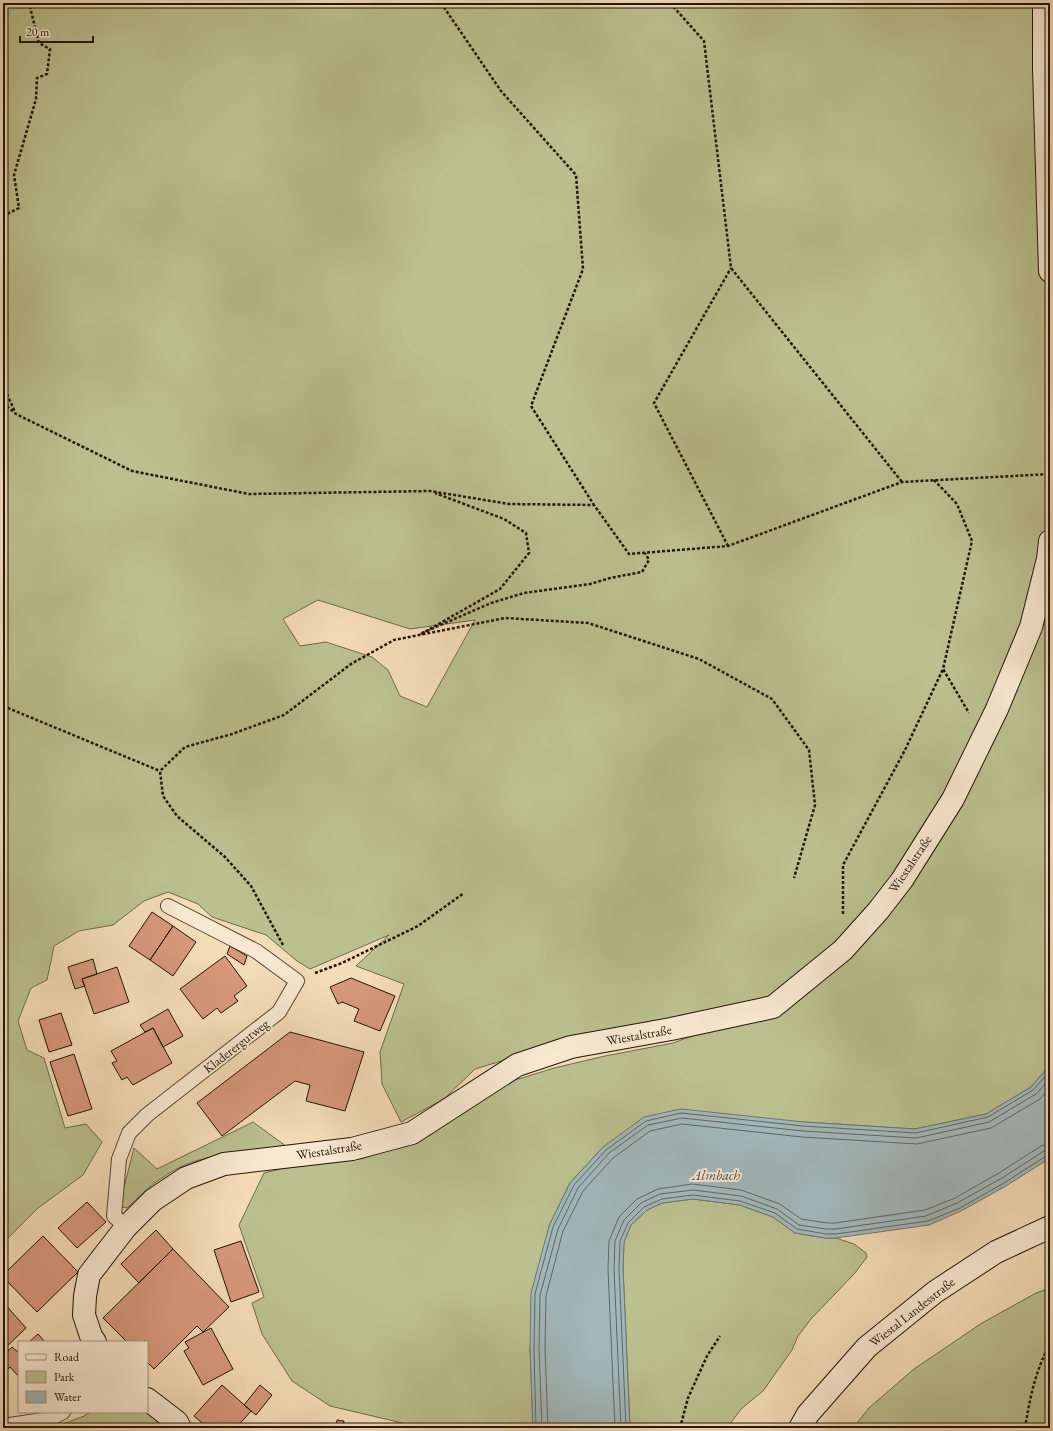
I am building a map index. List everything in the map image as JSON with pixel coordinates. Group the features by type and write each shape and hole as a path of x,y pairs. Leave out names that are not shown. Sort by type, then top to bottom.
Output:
{"street":[{"path":"1044,3 1044,68 1050,271"},
{"name":"Wiestalstraße","path":"94,1341 91,1336 84,1315 85,1296 89,1275 126,1227 154,1200 186,1178 224,1164 352,1149 412,1133 517,1065 571,1047 671,1029 772,1007 843,950 878,911 902,880 953,799 997,709 1031,627 1048,559 1050,541"},
{"name":"Wiestal Landesstraße","path":"800,1428 808,1414 867,1347 934,1292 996,1252 1050,1227"},
{"path":"148,1401 177,1422 180,1428"}],"lane":[{"path":"168,906 256,951 297,980"},
{"name":"Kladerergutweg","path":"126,1227 114,1216 119,1159 129,1133 146,1115 279,1012 297,980"},
{"path":"3,1426 50,1419 61,1413"}],"path":[{"path":"3,216 19,208 14,175 36,99 37,78 47,74 50,49 39,43 28,3"},
{"path":"441,3 501,91 576,175 583,269 531,406 594,505 629,554 728,546 902,482 1050,474"},
{"path":"670,3 704,41 731,268 902,482"},
{"path":"728,546 654,403 731,268"},
{"path":"3,385 16,414"},
{"path":"3,403 16,414 132,471 248,494 430,490 509,504 594,505"},
{"path":"843,950 843,865 905,750 944,669 972,540 957,504 934,480"},
{"path":"418,636 500,589 530,553 526,533 504,519 430,490"},
{"path":"418,636 491,603 524,593 590,584 610,578 642,572 649,560 645,553"},
{"path":"160,771 185,747 232,734 284,715 350,664 394,640 506,618 588,623 699,659 772,699 809,750 815,805 794,878"},
{"path":"944,669 983,738"},
{"path":"3,706 160,771"},
{"path":"160,771 163,796 178,816 226,857 251,886 284,947"},
{"path":"297,980 342,963 418,926 464,893"},
{"path":"680,1428 688,1398 708,1356 720,1336"},
{"path":"1025,1428 1037,1371 1050,1344"}],"green space":[{"path":"3,3 1050,3 1050,1065 1031,1087 986,1114 915,1129 804,1122 603,1147 570,1183 549,1226 530,1348 533,1428 417,1428 415,1426 330,1406 292,1381 262,1334 252,1303 264,1297 239,1225 264,1173 285,1168 361,1159 406,1145 512,1081 554,1068 605,1056 673,1043 771,1007 588,1035 475,1069 444,1099 401,1122 382,1084 380,1052 404,984 356,966 389,935 310,969 297,961 266,935 212,917 198,904 168,892 144,901 113,925 79,931 54,946 47,980 31,988 18,1021 27,1050 44,1058 65,1128 86,1124 102,1142 83,1175 38,1208 3,1243","holes":["318,600 410,629 475,620 427,707 400,696 388,670 372,657 326,642 300,646 283,619"]},
{"path":"253,1122 290,1149 223,1154 191,1162 176,1169 157,1181 127,1208 122,1207 120,1203 134,1148 157,1169"},
{"path":"693,1199 740,1205 773,1217 795,1233 825,1238 836,1238 854,1244 866,1253 867,1257 855,1273 811,1319 798,1336 792,1350 763,1391 741,1409 727,1428 630,1428 623,1268 624,1242 631,1225 647,1210 662,1203"},
{"path":"1050,1288 1050,1428 853,1428 869,1408 914,1369 982,1323 1036,1293"},
{"path":"89,1413 148,1413 164,1428 52,1428"}],"water":[{"name":"Almbach","path":"1050,1065 1050,1158 1006,1186 961,1211 929,1225 836,1238 825,1238 795,1233 773,1217 740,1205 693,1199 662,1203 647,1210 631,1225 624,1242 623,1268 630,1428 533,1428 530,1348 531,1293 549,1226 570,1183 603,1147 644,1117 681,1109 804,1122 915,1129 986,1114 1031,1087"}],"building":[{"path":"152,912 173,926 150,960 129,946"},
{"path":"173,926 196,942 173,976 150,960"},
{"path":"230,946 247,956 244,965 227,954"},
{"path":"225,956 247,986 234,996 238,1001 221,1013 217,1008 203,1019 180,989"},
{"path":"93,959 97,974 82,979 85,986 75,989 68,967"},
{"path":"117,967 129,1002 94,1014 82,979"},
{"path":"351,978 395,996 380,1031 354,1021 359,1009 342,1002 338,1004 330,987"},
{"path":"168,1009 183,1036 163,1047 153,1028 145,1032 140,1025"},
{"path":"61,1013 72,1045 49,1052 39,1020"},
{"path":"153,1028 172,1063 133,1085 127,1077 122,1080 112,1063 117,1061 111,1051"},
{"path":"290,1032 364,1052 345,1111 306,1101 310,1085 295,1081 222,1136 197,1103"},
{"path":"74,1054 92,1109 68,1116 50,1062"},
{"path":"87,1202 106,1222 77,1248 58,1228"},
{"path":"156,1230 173,1249 139,1283 121,1264"},
{"path":"43,1236 78,1272 37,1312 3,1277 3,1275"},
{"path":"241,1241 259,1292 231,1302 214,1250"},
{"path":"173,1249 229,1307 203,1332 197,1326 154,1369 148,1363 148,1341 126,1341 103,1318"},
{"path":"3,1302 26,1328 3,1350"},
{"path":"211,1328 233,1369 203,1385 184,1351 189,1348 185,1342"},
{"path":"38,1334 44,1341 30,1341"},
{"path":"12,1347 18,1352 18,1376 10,1367 5,1372 3,1370 3,1356"},
{"path":"222,1385 251,1411 236,1428 208,1428 194,1416"},
{"path":"260,1385 272,1395 256,1415 244,1405"},
{"path":"337,1420 344,1421 343,1428 336,1428"}]}
